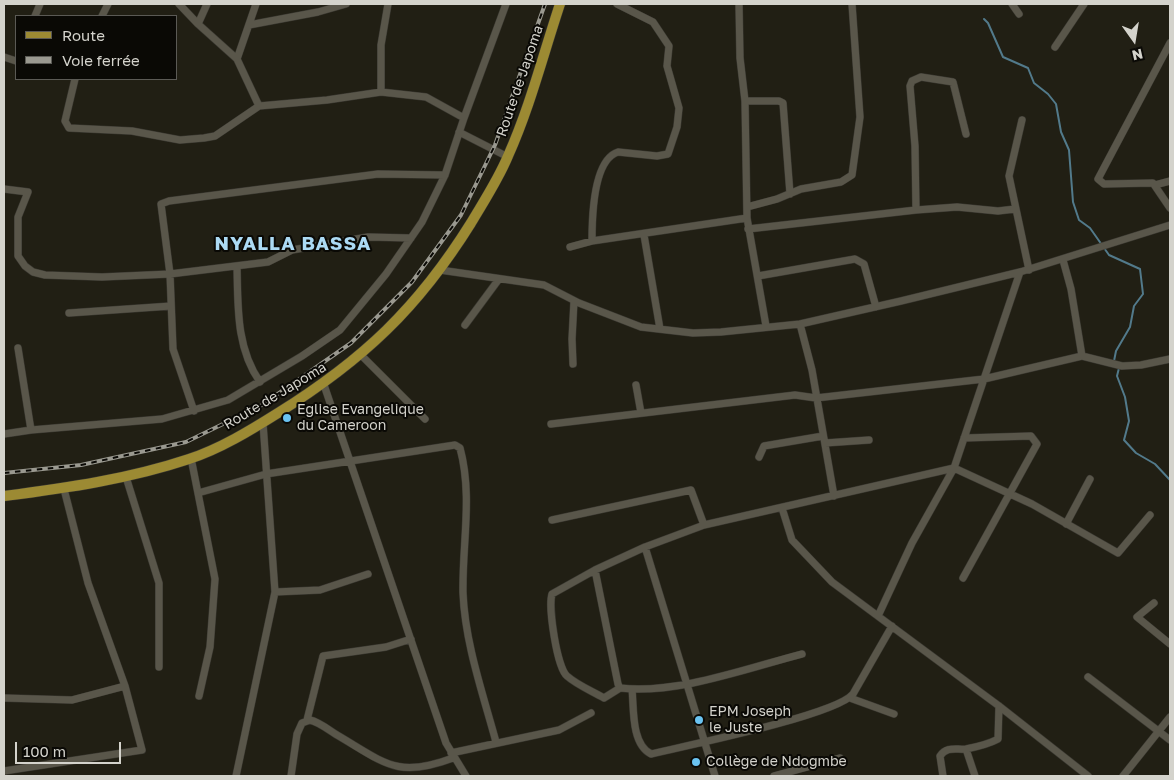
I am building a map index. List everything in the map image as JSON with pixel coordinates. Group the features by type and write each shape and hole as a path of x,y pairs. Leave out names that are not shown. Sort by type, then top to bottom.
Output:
{"main road":[{"name":"Route de Japoma","path":"4,496 64,489 126,477 191,458 263,422 324,384 361,355 413,304 440,270 492,189 508,157 524,117 560,4"}],"street":[{"path":"179,4 237,59 259,106"},
{"path":"198,24 207,4"},
{"path":"237,59 256,4"},
{"path":"249,25 318,12 346,4"},
{"path":"381,92 381,45 388,4"},
{"path":"4,434 162,419 232,399 344,326 412,238 434,199 445,176 458,132 506,4"},
{"path":"592,241 592,215 596,191 606,161 618,152 657,156 668,154 679,117 679,108 666,66 669,46 665,38 653,22 617,4"},
{"path":"740,4 740,50 745,100 747,218 766,326"},
{"path":"747,206 805,188 842,182 852,175 860,118 852,4"},
{"path":"1012,4 1019,14"},
{"path":"1055,47 1084,4"},
{"path":"1170,43 1098,179 1104,184 1149,182 1155,185 1170,208"},
{"path":"916,210 915,146 910,86 912,81 921,77 953,82 966,134"},
{"path":"75,80 65,122 69,128 132,131 180,140 215,136 259,106 327,100 381,92 426,97 464,118"},
{"path":"745,100 780,101 783,104 790,194"},
{"path":"1022,120 1009,169 1015,209 1029,270"},
{"path":"458,132 508,157"},
{"path":"194,411 173,349 170,274 160,209 164,203 378,174 445,176"},
{"path":"1155,185 1170,181"},
{"path":"4,189 28,192 18,217 18,256 21,262 33,272 45,275 85,277 170,274 268,262 292,250 368,237 412,238"},
{"path":"748,228 916,210 957,208 998,211 1015,209"},
{"path":"570,247 592,241 644,235 747,218"},
{"path":"440,270 544,285 574,301 641,327 712,332 800,324 876,307 1029,270 1170,226"},
{"path":"644,235 660,329"},
{"path":"758,276 855,259 861,260 864,264 876,307"},
{"path":"1063,260 1071,289 1082,356"},
{"path":"237,266 238,309 246,359 260,382"},
{"path":"878,616 912,543 954,468 1020,272"},
{"path":"465,325 499,279"},
{"path":"573,364 574,301"},
{"path":"69,314 171,306"},
{"path":"800,324 812,370 834,496"},
{"path":"18,348 31,430"},
{"path":"361,355 425,419"},
{"path":"552,424 795,395 816,398 984,379 1082,356 1122,366 1141,365 1170,358"},
{"path":"324,384 452,756 466,776"},
{"path":"636,384 641,414"},
{"path":"236,776 275,592 263,422"},
{"path":"963,578 1037,444 1031,436 964,438"},
{"path":"759,457 764,446 824,440 869,440"},
{"path":"198,492 266,474 455,445 460,448 466,471 467,521 463,594 467,631 496,742"},
{"path":"191,458 215,579 210,647 198,696"},
{"path":"802,654 688,684 632,689 620,688 604,698 566,676 559,663 552,615 552,594 595,570 645,547 704,525 954,468 1010,493 1118,552 1150,515"},
{"path":"126,477 159,583 159,666"},
{"path":"1066,524 1090,479"},
{"path":"4,771 142,750 125,686 88,583 64,489"},
{"path":"552,520 691,490 704,525"},
{"path":"782,508 792,540 832,582 999,706 1088,776"},
{"path":"645,547 715,776"},
{"path":"595,570 620,688"},
{"path":"275,592 320,590 368,574"},
{"path":"1154,604 1137,617 1170,644"},
{"path":"632,689 638,741 648,753 704,741 796,718 850,698 892,626"},
{"path":"291,776 296,734 302,723 306,720 323,656 386,647 411,639"},
{"path":"1088,677 1170,740"},
{"path":"4,698 72,700 125,686"},
{"path":"850,698 894,714"},
{"path":"943,776 941,754 952,748 966,749 998,739 999,706"},
{"path":"306,720 313,720 384,762 403,768 432,766 452,756 496,742 559,730 591,713"},
{"path":"1123,776 1160,732 1170,717"},
{"path":"966,749 975,776"},
{"path":"774,776 840,758"}],"waterway":[{"path":"984,19 988,23 1003,57 1028,68 1034,83 1048,94 1056,104 1061,132 1069,150 1073,202 1079,220 1090,228 1109,255 1140,269 1143,294 1134,306 1130,327 1116,351 1114,361"},
{"path":"1119,368 1117,376 1125,397 1129,421 1124,440 1136,453 1155,464 1170,480"}],"railway":[{"path":"4,473 81,465 186,442 262,405 351,343 412,282 461,215 495,145 545,4"}],"place":[{"name":"Eglise Evangelique du Cameroon","path":"287,418"},
{"name":"EPM Joseph le Juste","path":"699,720"},
{"name":"Collège de Ndogmbe","path":"696,762"}],"district":[{"name":"NYALLA BASSA","path":"293,244"}]}
